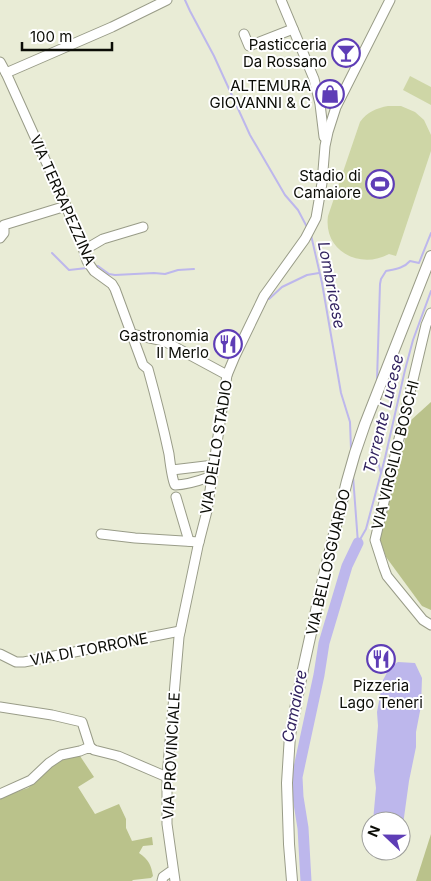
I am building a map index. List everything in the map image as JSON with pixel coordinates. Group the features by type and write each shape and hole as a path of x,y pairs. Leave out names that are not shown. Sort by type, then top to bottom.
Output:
{"main road":[{"name":"VIA BELLOSGUARDO","path":"292,881 287,783 290,736 305,660 355,453 431,256"}],"street":[{"path":"6,73 112,27 167,0"},
{"path":"281,0 314,79 320,104 325,146"},
{"name":"VIA DELLO STADIO","path":"180,631 207,511 227,375 264,296 305,239 316,218 322,184 325,146 336,107 390,0"},
{"path":"244,34 249,46 293,29"},
{"name":"VIA TERRAPEZZINA","path":"0,62 66,206 87,261 115,289 143,365 148,370 159,408 172,470"},
{"path":"320,104 329,108 336,107"},
{"path":"0,238 4,233 4,225 66,206"},
{"path":"83,248 103,239 143,227"},
{"name":"VIA VIRGILIO BOSCHI","path":"431,313 426,325 375,540 387,576 423,620 431,625"},
{"path":"131,334 164,341 227,375"},
{"path":"212,476 202,480 175,485 173,483 172,470 214,465"},
{"path":"176,497 189,541"},
{"path":"101,534 199,542"},
{"name":"VIA DI TORRONE","path":"0,654 16,662 24,662 180,631"},
{"name":"VIA PROVINCIALE","path":"174,876 167,824 168,778 180,631"},
{"path":"0,707 82,722 90,747 94,750 118,756 168,778"},
{"path":"0,794 31,780 49,763 61,755 90,747"},
{"path":"162,881 166,874 174,876"}],"green space":[{"path":"410,76 431,87 431,105 403,90"},
{"name":"Stadio di Camaiore","path":"388,106 401,106 415,112 424,120 431,135 431,151 396,256 389,254 367,260 346,254 337,248 331,239 328,228 328,216 360,122 373,111"},
{"path":"431,402 431,610 422,606 386,557 379,537 410,421"},
{"path":"78,753 94,777 78,787 95,814 119,804 126,819 126,828 132,841 152,837 153,845 143,846 139,853 149,863 153,876 132,881 0,881 0,798 28,788 48,768 66,757"},
{"path":"431,834 431,881 416,881"}],"shaded area":[{"path":"398,662 415,663 422,678 421,706 405,811 374,811 377,712 383,680 390,667"}],"waterway":[{"name":"Lombricese","path":"185,0 214,56 250,135 285,195 298,210 308,229"},
{"path":"377,380 381,279 386,271 402,267 410,261 419,263 431,233"},
{"name":"Lombricese","path":"311,235 322,283 341,393 350,422 351,449"},
{"path":"52,253 69,270 87,268"},
{"path":"94,267 98,266 109,274 115,275 165,274 178,270 194,269"},
{"path":"269,299 282,287 307,275 319,273"},
{"name":"Torrente Lucese","path":"358,543 366,529 413,340 431,291"},
{"name":"Torrente Lucese","path":"377,458 381,473"},
{"name":"Lombricese","path":"353,476 358,543"},
{"name":"Camaiore","path":"306,881 303,828 297,777 324,643 347,566 358,543"}],"place":[{"name":"Pasticceria Da Rossano","path":"346,53"},
{"name":"ALTEMURA GIOVANNI & C","path":"330,94"},
{"name":"Stadio di Camaiore","path":"380,184"},
{"name":"Gastronomia Il Merlo","path":"228,344"},
{"name":"Pizzeria Lago Teneri","path":"381,659"}]}
